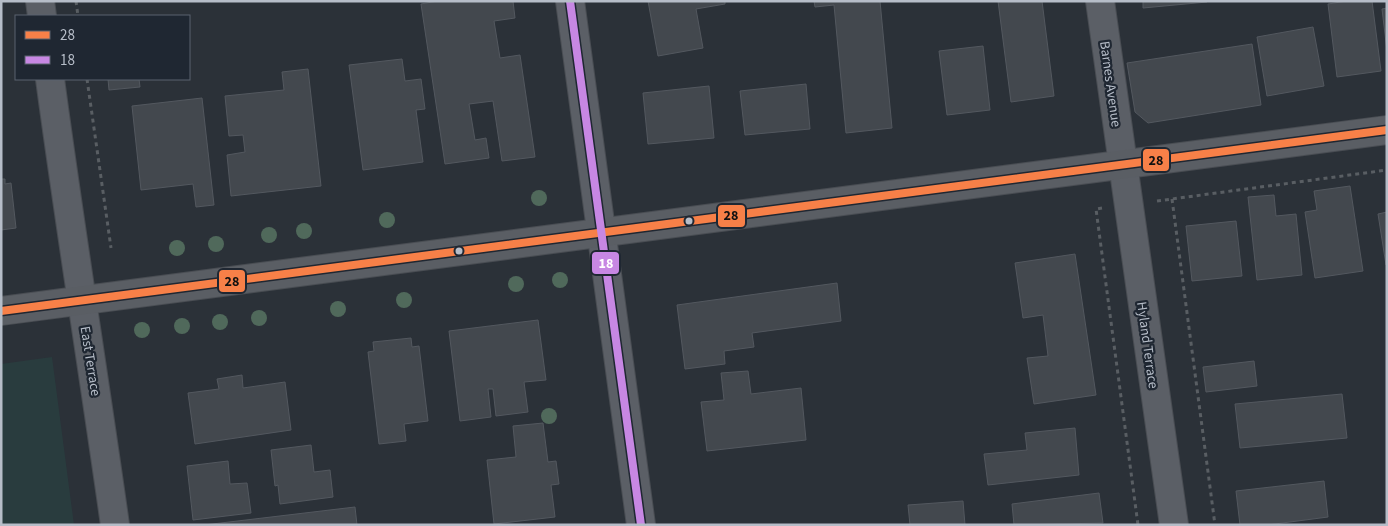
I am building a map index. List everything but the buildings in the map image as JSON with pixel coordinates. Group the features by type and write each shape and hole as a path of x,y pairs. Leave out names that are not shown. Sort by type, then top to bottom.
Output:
{"main road":[{"path":"1,312 1387,130"}],"street":[{"path":"40,1 42,15"},
{"path":"570,1 641,525"},
{"name":"Barnes Avenue","path":"1100,1 1122,166"},
{"name":"East Terrace","path":"50,80 115,525"},
{"name":"Hyland Terrace","path":"1122,166 1174,525"}],"path":[{"path":"76,1 78,15"},
{"path":"87,80 110,248"},
{"path":"1148,202 1387,170"},
{"path":"1172,199 1215,525"},
{"path":"1096,209 1138,525"}],"shaded area":[{"path":"52,357 74,525 1,525 1,364"}],"transit line":[{"name":"18","path":"570,1 641,525"},
{"name":"28","path":"1,311 1387,130"}]}
